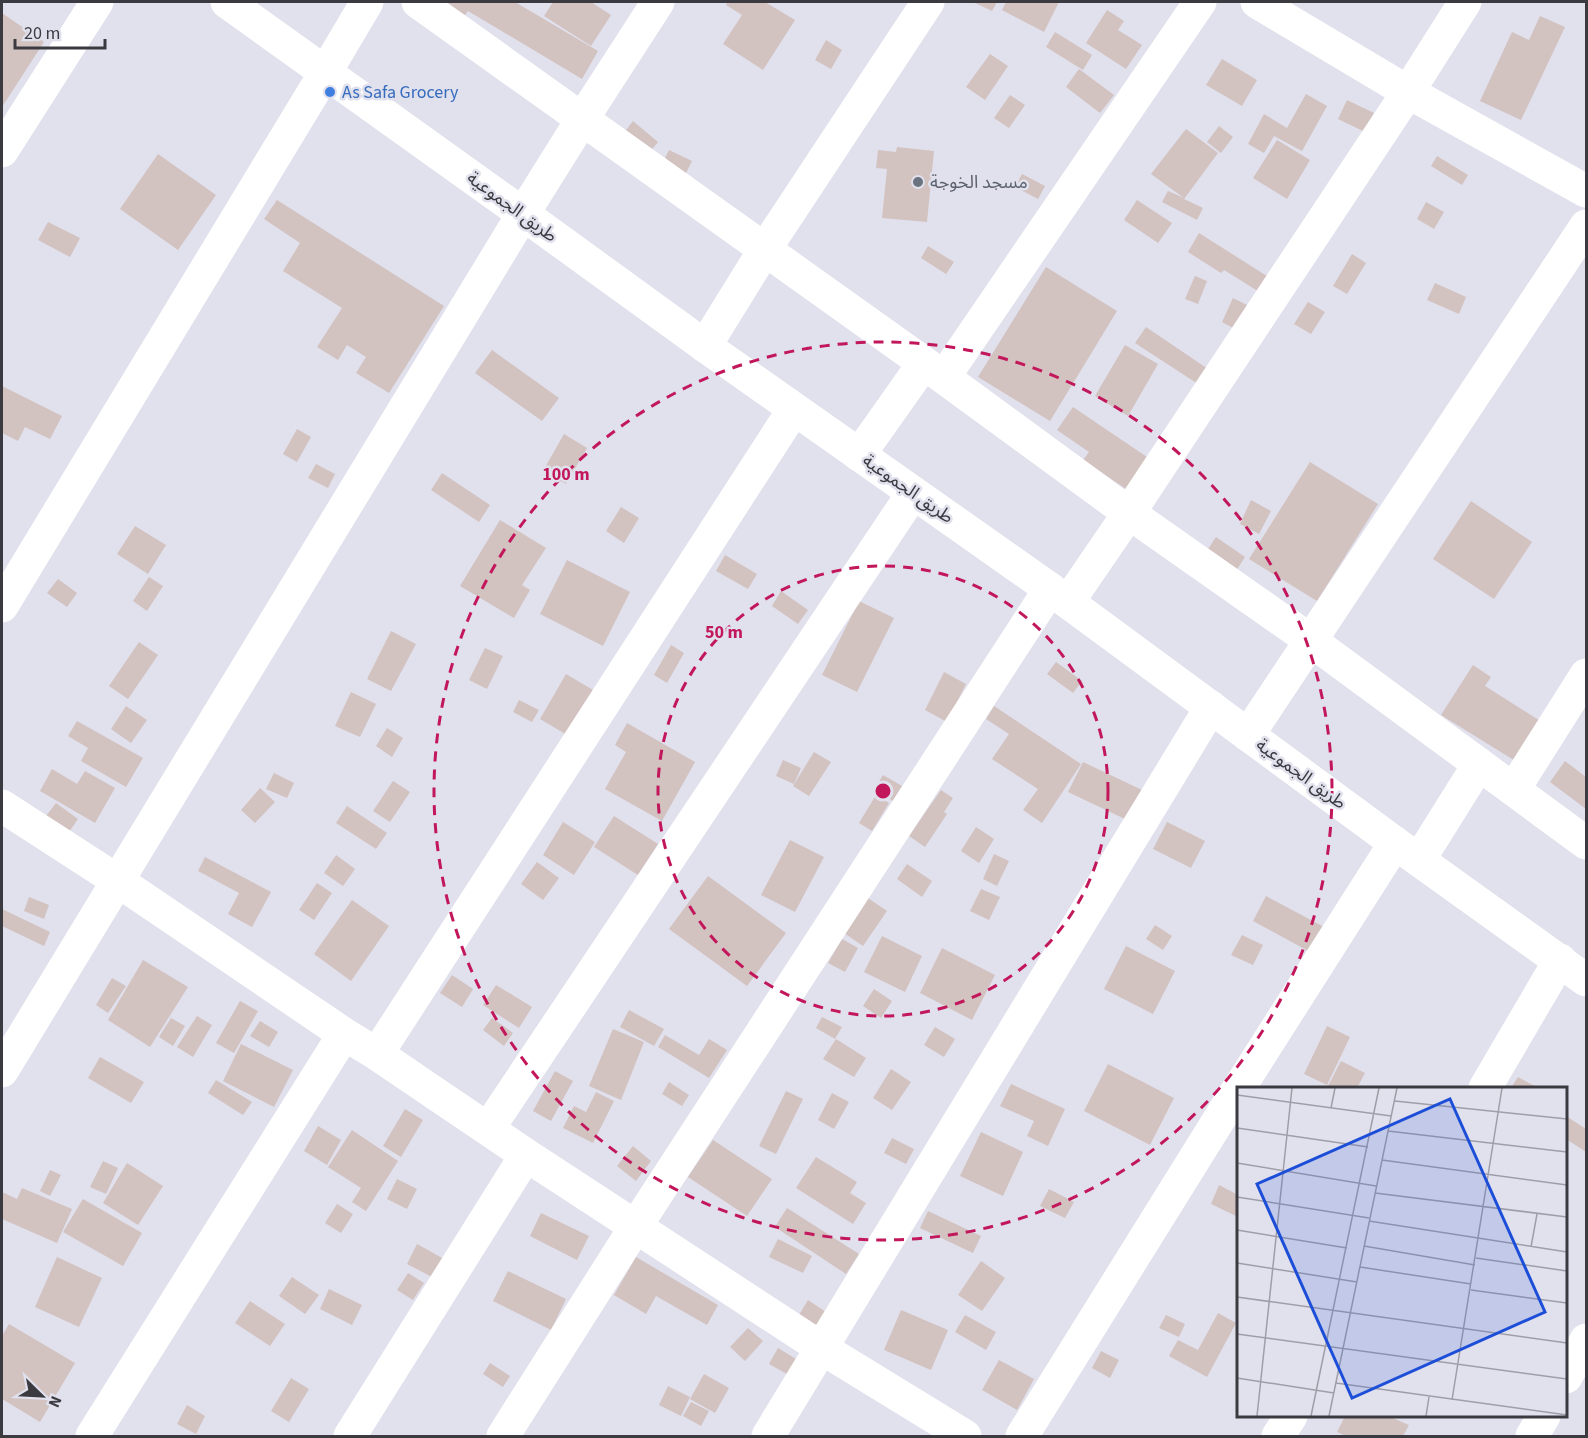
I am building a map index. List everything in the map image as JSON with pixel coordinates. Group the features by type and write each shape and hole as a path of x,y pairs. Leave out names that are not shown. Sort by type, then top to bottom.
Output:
{"street":[{"path":"2,151 97,2"},
{"name":"طريق الجموعية","path":"227,2 705,346 1059,595 1407,851 1587,980"},
{"path":"2,606 367,2"},
{"path":"418,2 934,370 1129,513 1310,640 1587,843"},
{"path":"2,1071 523,214 658,2"},
{"path":"705,346 765,249 928,2"},
{"path":"859,454 934,370 1200,2"},
{"path":"1257,2 1408,92 1587,191"},
{"path":"503,1437 636,1226 1059,595 1129,513 1408,92 1465,2"},
{"path":"1248,735 1587,226"},
{"path":"377,1054 794,409"},
{"path":"488,1129 913,493"},
{"path":"1514,789 1587,675"},
{"path":"768,1437 1211,707"},
{"path":"1240,1087 1407,851 1479,764"},
{"path":"2,806 526,1155 823,1348 965,1437"},
{"path":"1486,1087 1560,960"},
{"path":"92,1437 344,1035"},
{"path":"1022,1437 1237,1092"},
{"path":"350,1437 526,1155"},
{"path":"1567,1375 1587,1340"},
{"path":"1278,1437 1290,1417"},
{"path":"1532,1437 1543,1417"}],"building":[{"path":"442,2 515,2 598,51 582,79 468,11 465,15"},
{"path":"553,2 591,2 611,15 591,46 544,16"},
{"path":"728,2 765,2 795,20 763,70 723,44 742,15 726,5"},
{"path":"973,2 997,2 992,11"},
{"path":"1006,2 1059,2 1044,32 1002,10"},
{"path":"1107,10 1124,21 1118,30 1142,45 1126,69 1086,43"},
{"path":"2,13 44,42 2,107"},
{"path":"1540,16 1565,27 1521,120 1480,101 1512,32 1529,40"},
{"path":"1055,32 1092,55 1083,70 1046,47"},
{"path":"826,40 842,50 831,69 815,60"},
{"path":"990,54 1008,66 985,100 966,87"},
{"path":"1222,59 1257,80 1242,106 1206,85"},
{"path":"1079,69 1114,95 1100,113 1066,87"},
{"path":"1306,94 1327,106 1302,151 1274,136 1264,153 1248,144 1264,114 1287,128"},
{"path":"1010,95 1025,105 1009,128 994,118"},
{"path":"1347,100 1374,113 1365,132 1338,119"},
{"path":"633,121 658,142 645,158 620,138"},
{"path":"1219,126 1233,137 1221,153 1207,142"},
{"path":"1186,129 1218,153 1184,199 1203,208 1197,220 1162,202 1168,191 1184,198 1151,174"},
{"path":"1277,140 1310,160 1287,199 1253,178"},
{"path":"897,147 934,151 927,222 882,218 887,169 876,168 878,150 896,152"},
{"path":"669,150 692,161 684,177 661,166"},
{"path":"158,154 216,195 178,250 120,209"},
{"path":"1437,156 1468,175 1462,185 1431,166"},
{"path":"1022,174 1045,186 1038,199 1015,187"},
{"path":"277,200 444,306 389,393 356,373 366,357 347,345 338,360 317,347 342,308 283,271 300,243 264,219"},
{"path":"1137,200 1172,223 1158,243 1124,220"},
{"path":"1426,202 1444,212 1434,229 1417,219"},
{"path":"48,222 80,238 70,257 38,240"},
{"path":"1199,233 1270,278 1261,293 1224,270 1221,273 1188,252"},
{"path":"928,246 954,262 946,274 921,258"},
{"path":"1352,254 1366,263 1347,294 1333,286"},
{"path":"1046,267 1117,311 1050,421 978,377"},
{"path":"1195,276 1207,281 1198,304 1185,299"},
{"path":"1435,283 1466,297 1459,314 1427,300"},
{"path":"1233,298 1247,305 1235,329 1222,322"},
{"path":"1308,302 1325,312 1311,334 1294,324"},
{"path":"1146,327 1208,369 1198,384 1135,343"},
{"path":"1125,345 1158,364 1128,416 1095,396"},
{"path":"492,350 559,398 542,421 475,373"},
{"path":"2,386 62,416 50,439 25,427 18,441 2,433"},
{"path":"1073,407 1147,457 1126,489 1083,460 1089,452 1057,430"},
{"path":"297,429 311,437 297,462 283,454"},
{"path":"564,434 587,448 566,484 543,471"},
{"path":"1310,462 1378,504 1317,601 1249,559"},
{"path":"316,464 335,474 328,488 308,478"},
{"path":"442,473 490,505 479,522 431,490"},
{"path":"1251,500 1271,511 1259,534 1240,524"},
{"path":"1471,501 1532,542 1494,599 1433,559"},
{"path":"621,507 639,518 624,543 606,531"},
{"path":"500,520 546,548 522,585 530,590 514,618 460,586"},
{"path":"135,526 166,545 148,574 117,554"},
{"path":"1216,537 1245,557 1236,571 1206,552"},
{"path":"725,555 757,574 748,589 716,571"},
{"path":"567,560 630,592 603,646 540,614"},
{"path":"149,577 163,586 147,611 133,601"},
{"path":"58,579 77,593 67,607 47,593"},
{"path":"781,591 808,610 798,624 772,606"},
{"path":"859,601 894,618 857,692 822,675"},
{"path":"391,631 416,644 391,691 367,679"},
{"path":"139,642 158,655 128,699 109,686"},
{"path":"671,645 684,653 667,683 654,675"},
{"path":"485,648 503,656 487,689 469,680"},
{"path":"1056,662 1082,681 1073,693 1047,674"},
{"path":"1473,665 1491,677 1485,686 1542,722 1517,762 1441,715"},
{"path":"944,672 966,684 947,722 925,710"},
{"path":"566,674 593,690 567,735 540,719"},
{"path":"351,692 376,704 360,737 335,726"},
{"path":"519,700 539,710 532,722 513,712"},
{"path":"126,706 147,720 131,743 111,729"},
{"path":"994,706 1081,764 1042,823 1023,810 1038,789 992,759 1009,734 986,719"},
{"path":"77,721 143,758 126,787 81,761 88,748 68,736"},
{"path":"627,723 695,762 662,821 605,789 626,752 615,745"},
{"path":"387,728 403,738 392,757 376,746"},
{"path":"814,752 831,762 809,796 793,786"},
{"path":"783,760 801,768 794,784 776,776"},
{"path":"1565,761 1586,777 1586,809 1550,782"},
{"path":"1083,762 1142,790 1127,820 1068,792"},
{"path":"52,769 77,784 85,771 115,788 95,823 40,791"},
{"path":"274,773 294,783 287,798 266,789"},
{"path":"883,775 902,786 893,801 874,790"},
{"path":"393,781 410,792 390,822 373,811"},
{"path":"260,788 275,802 255,823 241,810"},
{"path":"941,790 953,798 944,812 947,814 925,847 909,836"},
{"path":"876,795 889,803 872,831 859,823"},
{"path":"56,803 78,819 69,832 46,816"},
{"path":"347,806 387,833 376,849 336,823"},
{"path":"614,816 658,844 638,875 594,847"},
{"path":"563,822 595,842 574,875 543,855"},
{"path":"1167,822 1205,841 1191,868 1153,849"},
{"path":"976,827 994,839 979,863 961,851"},
{"path":"790,840 824,857 795,912 761,895"},
{"path":"994,854 1009,861 997,886 983,879"},
{"path":"336,855 355,869 343,886 324,873"},
{"path":"205,857 271,892 252,927 228,914 239,893 198,871"},
{"path":"537,862 559,878 543,900 521,884"},
{"path":"907,864 932,881 922,897 897,879"},
{"path":"708,876 786,933 747,986 669,929"},
{"path":"317,883 332,893 314,920 299,910"},
{"path":"981,889 1000,897 989,920 970,911"},
{"path":"1266,896 1326,928 1312,953 1253,921"},
{"path":"29,897 49,905 44,919 24,911"},
{"path":"868,898 887,911 863,946 844,933"},
{"path":"352,900 389,926 351,981 314,954"},
{"path":"2,909 50,932 44,946 2,926"},
{"path":"1155,925 1172,936 1163,950 1146,939"},
{"path":"1242,935 1263,945 1253,965 1231,955"},
{"path":"882,936 922,956 905,992 864,972"},
{"path":"842,939 858,948 845,972 828,963"},
{"path":"1126,946 1175,971 1153,1014 1104,989"},
{"path":"942,948 995,975 972,1020 920,993"},
{"path":"143,960 188,987 150,1047 108,1020"},
{"path":"452,975 473,989 462,1007 440,993"},
{"path":"112,978 126,986 108,1013 96,1005"},
{"path":"496,985 532,1007 519,1028 483,1005"},
{"path":"874,989 892,1001 881,1018 863,1006"},
{"path":"240,1001 258,1011 234,1053 216,1043"},
{"path":"629,1010 664,1029 654,1046 620,1027"},
{"path":"197,1016 212,1025 193,1057 177,1047"},
{"path":"822,1017 842,1027 835,1039 816,1028"},
{"path":"171,1018 185,1026 173,1046 159,1037"},
{"path":"492,1018 513,1033 504,1046 483,1030"},
{"path":"260,1021 278,1032 269,1047 250,1036"},
{"path":"1327,1026 1350,1037 1327,1085 1304,1074"},
{"path":"935,1027 955,1039 944,1057 924,1045"},
{"path":"613,1029 644,1042 621,1100 589,1086"},
{"path":"665,1035 699,1055 709,1039 727,1050 709,1078 658,1047"},
{"path":"836,1039 866,1058 854,1077 823,1059"},
{"path":"241,1044 293,1070 274,1107 223,1081"},
{"path":"100,1057 144,1082 131,1103 88,1078"},
{"path":"1341,1061 1365,1073 1358,1087 1328,1087"},
{"path":"1108,1064 1174,1098 1150,1145 1084,1111"},
{"path":"891,1069 911,1082 892,1110 873,1098"},
{"path":"555,1071 573,1081 551,1121 533,1111"},
{"path":"1518,1077 1536,1087 1512,1087"},
{"path":"216,1080 252,1102 243,1115 208,1093"},
{"path":"669,1082 689,1095 682,1106 662,1094"},
{"path":"1011,1084 1065,1109 1048,1146 1027,1136 1034,1121 1000,1106"},
{"path":"786,1091 803,1099 776,1154 759,1146"},
{"path":"596,1092 614,1101 593,1143 563,1128 574,1106 586,1112"},
{"path":"832,1093 849,1102 834,1129 818,1120"},
{"path":"405,1109 423,1120 401,1157 383,1146"},
{"path":"1567,1117 1586,1129 1586,1152 1567,1140"},
{"path":"318,1126 341,1140 327,1165 304,1151"},
{"path":"352,1130 398,1161 366,1211 352,1202 361,1188 328,1167"},
{"path":"981,1132 1023,1152 1003,1196 960,1176"},
{"path":"892,1138 914,1149 906,1164 884,1153"},
{"path":"713,1140 772,1179 747,1216 688,1177"},
{"path":"633,1146 651,1161 636,1181 617,1166"},
{"path":"816,1157 857,1182 850,1193 866,1203 853,1224 796,1188"},
{"path":"103,1161 118,1168 106,1194 90,1187"},
{"path":"127,1163 163,1186 138,1225 103,1203"},
{"path":"50,1170 61,1175 50,1196 40,1191"},
{"path":"397,1179 417,1189 407,1209 387,1199"},
{"path":"1219,1185 1237,1194 1237,1217 1211,1204"},
{"path":"22,1188 72,1209 57,1243 2,1219 2,1192 17,1199"},
{"path":"1049,1189 1074,1202 1065,1218 1040,1206"},
{"path":"83,1199 142,1233 123,1266 63,1232"},
{"path":"337,1204 353,1214 341,1233 325,1223"},
{"path":"787,1208 859,1254 846,1274 775,1227"},
{"path":"928,1211 981,1236 973,1253 920,1228"},
{"path":"541,1213 589,1236 577,1260 530,1236"},
{"path":"778,1239 812,1256 803,1273 769,1257"},
{"path":"417,1244 444,1259 434,1278 407,1264"},
{"path":"57,1257 102,1278 79,1327 35,1307"},
{"path":"636,1257 718,1305 707,1325 656,1296 646,1314 614,1295"},
{"path":"981,1261 1005,1278 982,1311 958,1295"},
{"path":"508,1271 566,1299 551,1330 493,1301"},
{"path":"408,1273 424,1283 413,1300 397,1290"},
{"path":"292,1277 319,1295 305,1314 279,1296"},
{"path":"329,1289 362,1305 352,1325 320,1309"},
{"path":"808,1300 826,1312 811,1337 793,1325"},
{"path":"250,1301 285,1324 270,1346 235,1323"},
{"path":"901,1310 948,1330 931,1370 884,1350"},
{"path":"1218,1313 1236,1323 1207,1377 1169,1356 1178,1340 1198,1350"},
{"path":"965,1315 996,1332 986,1350 955,1332"},
{"path":"1166,1315 1185,1324 1179,1337 1159,1328"},
{"path":"9,1324 75,1363 40,1422 2,1399 2,1336"},
{"path":"748,1328 763,1341 745,1361 730,1347"},
{"path":"778,1348 796,1359 787,1374 769,1364"},
{"path":"1101,1351 1119,1360 1110,1378 1092,1368"},
{"path":"999,1360 1034,1379 1017,1410 982,1390"},
{"path":"490,1363 510,1376 503,1387 483,1374"},
{"path":"704,1374 729,1388 715,1413 690,1399"},
{"path":"291,1378 309,1389 289,1422 271,1411"},
{"path":"668,1386 690,1397 681,1416 659,1405"},
{"path":"691,1402 709,1411 701,1426 683,1416"},
{"path":"187,1405 205,1416 196,1434 177,1424"},
{"path":"1344,1417 1390,1417 1409,1425 1403,1436 1346,1436 1337,1432"}],"place":[{"name":"As Safa Grocery","path":"330,92"},
{"name":"مسجد الخوجة","path":"918,182"}]}
